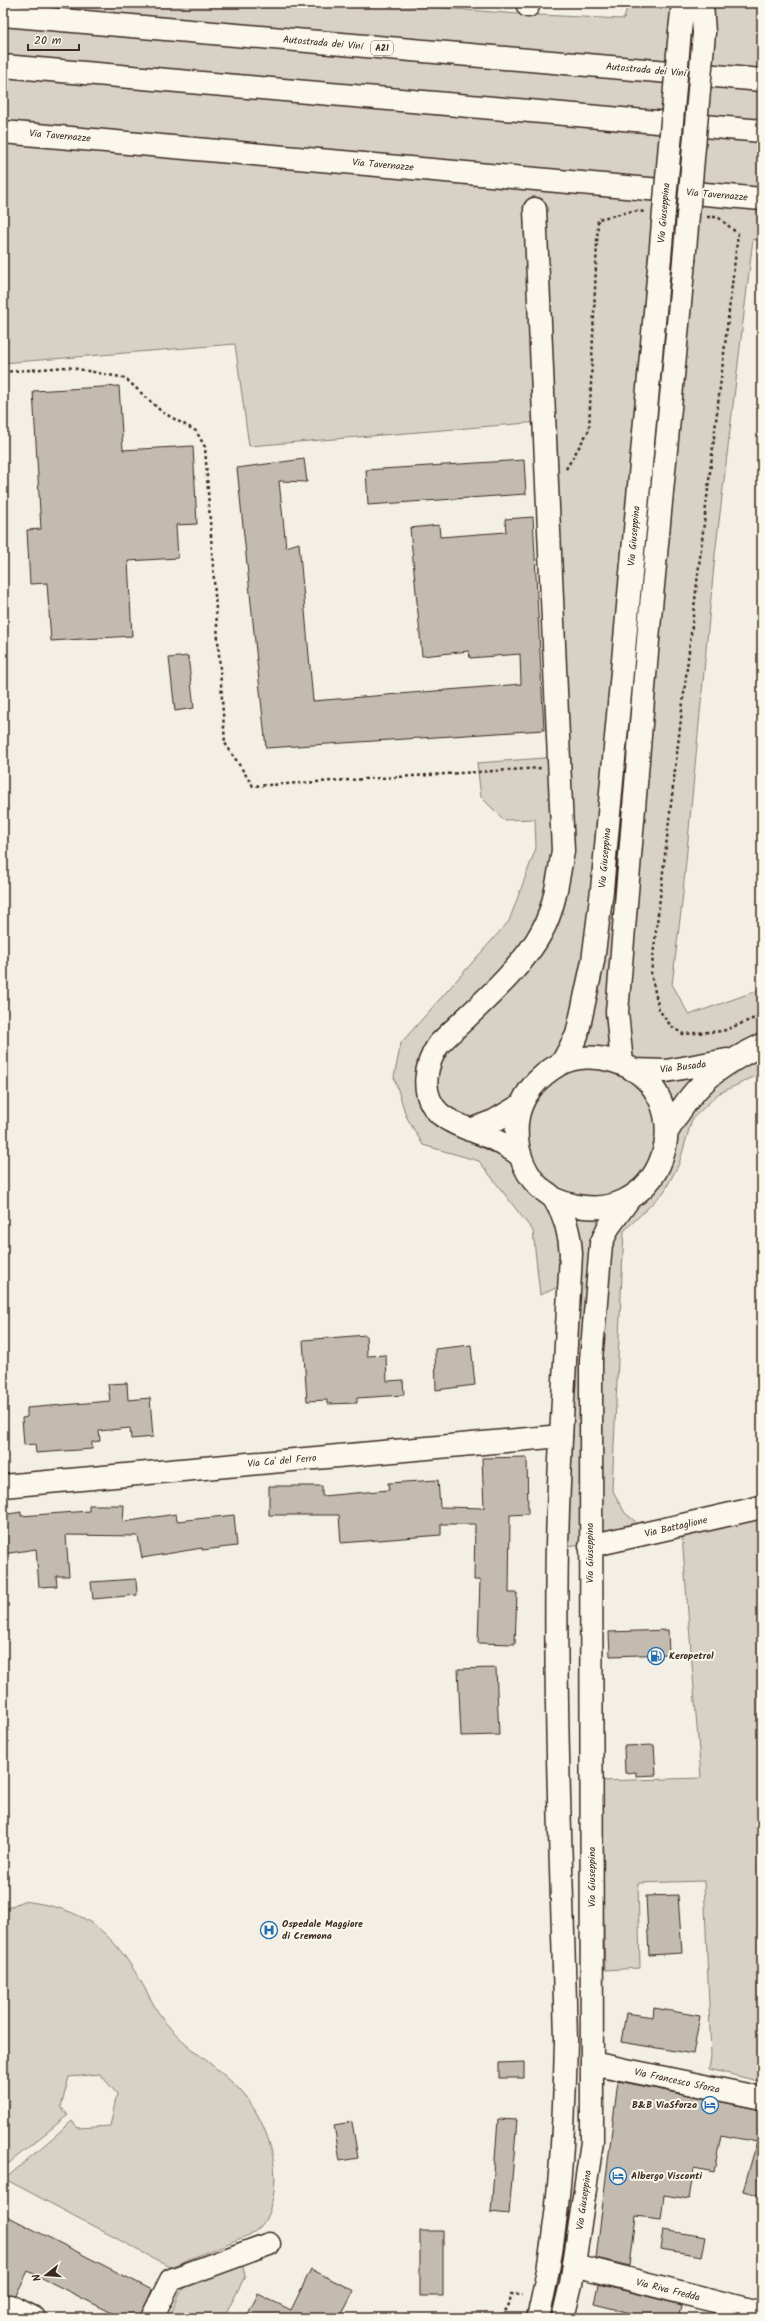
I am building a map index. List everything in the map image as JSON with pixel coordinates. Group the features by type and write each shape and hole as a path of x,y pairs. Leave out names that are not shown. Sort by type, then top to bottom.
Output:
{"main road":[{"name":"Via Giuseppina","path":"562,1063 578,1028 593,961 602,890 683,3"},
{"path":"562,1063 538,1080 521,1105 517,1121 516,1138 519,1154 527,1172 539,1187 554,1198 572,1206 591,1209 611,1206 629,1199 645,1186 657,1170 665,1152 667,1132 665,1114 658,1096 647,1082 628,1067 617,1012 649,628 704,33 702,3"},
{"name":"Autostrada dei Vini","path":"3,15 762,80"},
{"path":"3,66 762,130"},
{"name":"Via Tavernazze","path":"3,132 759,199"},
{"path":"519,1154 496,1140 454,1123 439,1113 430,1100 426,1085 426,1070 431,1055 439,1044 524,959 543,931 555,899 563,851 535,209"},
{"name":"Via Busada","path":"667,1132 682,1105 702,1082 732,1059 762,1045"},
{"name":"Via Busada","path":"562,1063 589,1058 602,1058 628,1067 666,1071 732,1059"},
{"path":"470,1130 494,1121 521,1105"},
{"path":"538,2318 553,2240 560,2183 566,2040 558,1738 557,1548 561,1436 571,1254 570,1240 565,1222 554,1198"},
{"name":"Via Giuseppina","path":"563,2318 574,2266 592,2142 590,1546 591,1360 602,1244 608,1228 629,1199"},
{"path":"561,1436 590,1433"},
{"name":"Via Ca' del Ferro","path":"3,1486 561,1436"},
{"name":"Via Battaglione","path":"557,1548 590,1546 762,1507"},
{"name":"Via Francesco Sforza","path":"592,2063 762,2098"},
{"path":"152,2318 171,2280 269,2244"},
{"name":"Via Riva Fredda","path":"574,2266 762,2313"},
{"path":"10,2306 34,2318"}],"path":[{"path":"3,372 67,367 124,378 162,412 196,431 205,447 225,743 253,786 559,767"},
{"path":"496,2318 506,2313 509,2307 511,2294"}],"shaded area":[{"path":"3,3 378,3 518,14 624,19 628,3 760,3 762,8 762,241 753,239 715,555 682,903 672,984 689,1015 762,989 762,1073 718,1094 692,1119 679,1164 664,1192 624,1231 612,1489 625,1513 648,1532 558,1548 570,1282 540,1295 533,1231 479,1161 423,1145 406,1116 394,1077 401,1043 509,921 536,848 535,819 504,820 481,797 477,763 557,757 540,422 249,446 235,344 3,363"},
{"path":"762,1493 762,2082 709,2069 711,2056 704,1881 638,1883 640,1968 605,1970 600,1781 701,1778 681,1524"},
{"path":"23,1901 44,1904 62,1909 93,1924 106,1934 129,1962 164,2021 181,2039 238,2088 248,2100 264,2128 270,2144 275,2177 274,2193 269,2212 257,2230 245,2237 170,2267 5,2179 72,2121 78,2128 110,2126 117,2094 100,2074 69,2077 61,2107 68,2115 3,2168 3,1910"},
{"path":"239,2264 243,2267 245,2276 224,2318 169,2318 180,2293 192,2281"}],"building":[{"path":"119,386 123,450 193,446 197,524 176,525 178,558 128,561 132,636 51,641 47,583 30,584 27,530 41,529 33,391"},
{"path":"304,459 307,482 279,481 286,547 299,543 313,701 521,684 520,654 470,658 469,651 422,656 410,528 439,525 440,537 506,532 505,519 533,517 544,730 266,748 237,468"},
{"path":"524,460 526,494 368,505 366,470"},
{"path":"188,656 194,708 175,711 169,658"},
{"path":"366,1335 367,1356 386,1355 387,1381 403,1380 404,1395 357,1398 357,1403 327,1404 327,1400 307,1401 303,1340"},
{"path":"471,1345 475,1385 436,1390 435,1349"},
{"path":"127,1383 128,1400 150,1398 153,1437 131,1439 130,1428 99,1431 100,1441 92,1442 92,1449 36,1453 35,1444 24,1445 22,1418 27,1417 27,1408 110,1401 108,1384"},
{"path":"527,1457 528,1514 510,1515 509,1593 517,1593 515,1644 478,1643 480,1580 474,1580 475,1524 441,1524 441,1535 341,1543 339,1515 269,1515 269,1486 322,1486 322,1496 389,1490 388,1483 438,1480 440,1507 484,1508 482,1458"},
{"path":"89,1505 124,1505 123,1522 176,1514 177,1521 234,1515 237,1546 202,1550 202,1548 142,1558 138,1536 66,1535 69,1576 56,1576 57,1586 39,1587 36,1549 3,1554 3,1515 21,1512 21,1516 89,1511"},
{"path":"136,1579 137,1595 93,1599 91,1582"},
{"path":"668,1630 669,1654 610,1656 609,1632"},
{"path":"496,1668 499,1735 461,1736 458,1669"},
{"path":"654,1745 656,1775 636,1776 636,1772 625,1773 624,1746"},
{"path":"678,1895 682,1953 649,1955 646,1896"},
{"path":"654,2008 700,2016 693,2054 621,2042 626,2013 653,2017"},
{"path":"524,2062 524,2078 499,2078 499,2063"},
{"path":"618,2081 762,2110 762,2196 743,2191 757,2142 721,2135 714,2172 694,2168 689,2199 664,2195 661,2219 636,2216 630,2266 596,2258"},
{"path":"498,2119 517,2120 509,2214 491,2212"},
{"path":"352,2122 358,2158 340,2161 334,2125"},
{"path":"3,2214 152,2290 140,2318 122,2318 28,2271 16,2295 9,2294 3,2296"},
{"path":"663,2230 706,2237 702,2256 660,2249"},
{"path":"420,2231 443,2231 443,2296 420,2296"},
{"path":"311,2269 354,2291 340,2318 246,2318 258,2294 291,2310"},
{"path":"598,2284 682,2305 679,2318 635,2318 635,2314 594,2304"}],"place":[{"name":"Keropetrol","path":"656,1656"},
{"name":"Ospedale Maggiore di Cremona","path":"269,1930"},
{"name":"B&B ViaSforza","path":"710,2105"},
{"name":"Albergo Visconti","path":"618,2176"}]}
